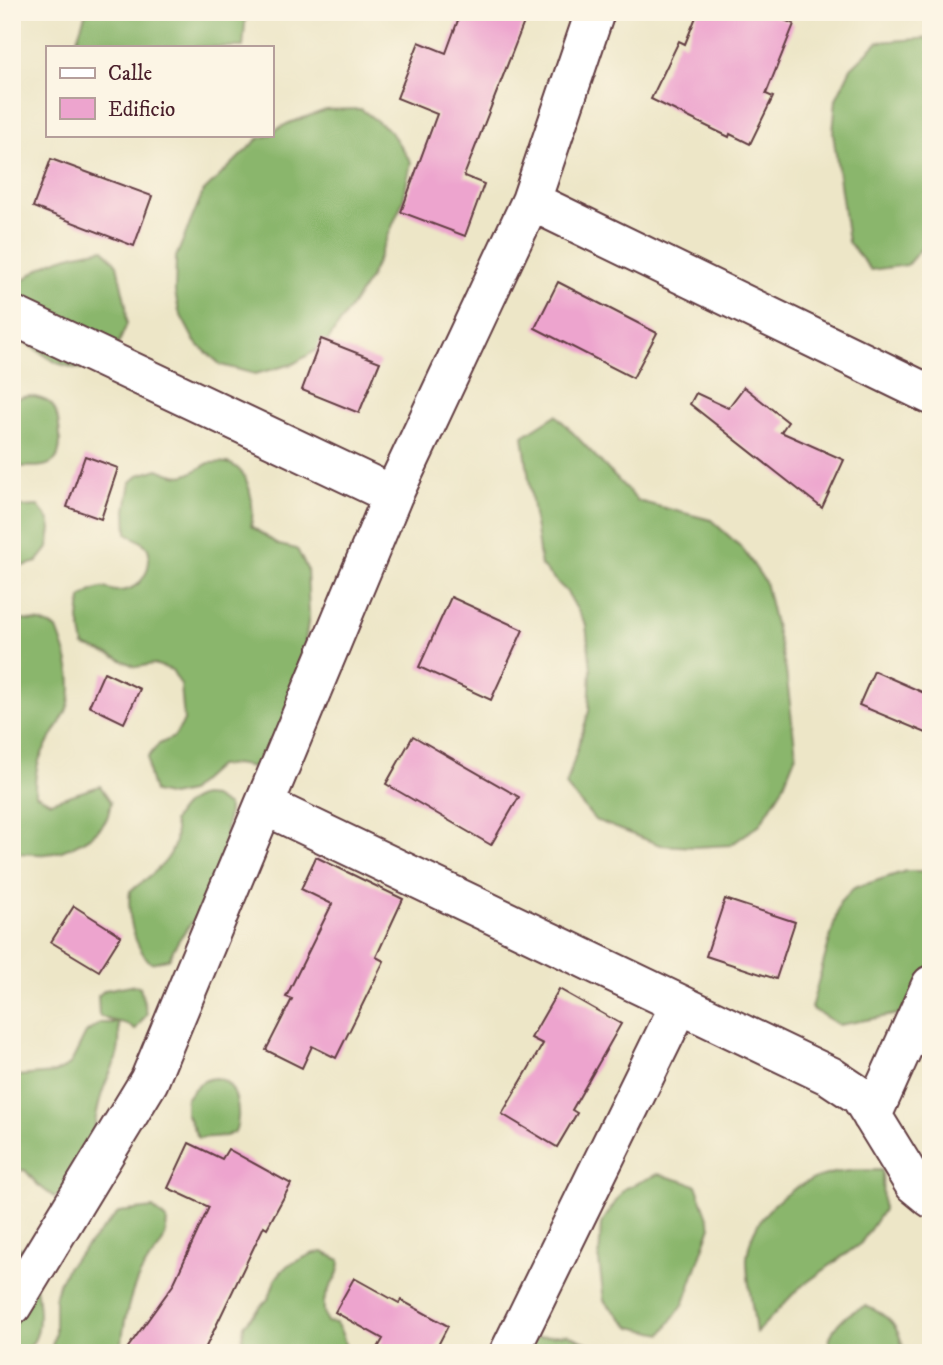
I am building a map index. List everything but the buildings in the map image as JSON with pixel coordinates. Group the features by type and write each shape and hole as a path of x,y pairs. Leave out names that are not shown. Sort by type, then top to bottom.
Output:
{"street":[{"path":"12,1306 149,1081 393,495 531,201 596,12"},
{"path":"531,201 931,395"},
{"path":"12,316 393,495"},
{"path":"264,805 830,1076 860,1096 914,1184 931,1198"},
{"path":"872,1116 931,985"},
{"path":"509,1353 680,1004"}],"green space":[{"path":"86,12 246,12 243,46 79,46 76,42"},
{"path":"931,38 931,237 907,265 871,270 848,242 833,133 836,99 851,68 878,42"},
{"path":"361,109 390,131 411,162 403,201 370,278 325,345 293,364 255,374 221,365 195,342 179,312 175,292 176,257 203,192 258,139 273,136 273,131 289,123 326,110"},
{"path":"104,249 117,265 126,305 127,324 111,361 95,370 75,368 57,363 26,343 12,340 12,280 23,281 41,267 61,259"},
{"path":"29,396 45,400 53,407 60,431 58,455 55,460 45,465 12,467 12,399"},
{"path":"556,415 638,501 711,520 742,548 765,582 786,671 796,754 782,789 760,824 731,845 660,845 595,820 566,786 589,711 591,669 586,625 567,592 541,566 523,436"},
{"path":"209,463 227,463 235,467 246,480 251,499 251,526 279,545 297,549 307,569 309,615 298,693 271,762 253,767 235,764 218,766 189,792 171,796 154,792 148,757 159,744 174,737 184,721 181,685 172,670 154,664 136,667 84,646 79,620 81,598 101,588 117,591 130,589 140,582 146,572 148,548 127,533 126,510 131,482 139,475 158,469 180,476"},
{"path":"38,506 49,520 51,529 48,548 37,562 19,567 12,562 12,511 20,507"},
{"path":"12,621 41,622 57,629 71,679 67,709 40,757 35,794 50,802 100,786 111,802 107,818 97,831 72,847 46,854 12,854"},
{"path":"203,796 213,797 228,806 217,886 209,901 178,941 169,959 151,963 140,948 133,930 129,910 130,891 165,862 175,843 173,821 185,805"},
{"path":"906,871 924,871 931,877 931,983 909,1012 839,1025 811,1008 840,902 854,888"},
{"path":"131,985 140,987 147,1014 135,1030 127,1024 99,1015 98,996 105,990"},
{"path":"100,1023 118,1023 117,1056 103,1089 84,1168 68,1189 54,1197 38,1185 25,1170 12,1171 12,1074 17,1076 55,1073 70,1065 86,1033"},
{"path":"215,1078 223,1080 233,1091 238,1108 237,1125 235,1132 226,1136 198,1138 186,1113 186,1099 202,1082"},
{"path":"882,1170 883,1210 861,1243 798,1289 756,1333 747,1258 758,1224 782,1197 814,1179 849,1171"},
{"path":"658,1174 696,1185 711,1226 684,1303 662,1334 631,1327 604,1301 599,1261 601,1224 624,1189"},
{"path":"153,1208 167,1221 166,1231 161,1245 146,1265 133,1290 125,1323 122,1353 50,1353 55,1334 55,1299 59,1283 68,1266 119,1212"},
{"path":"12,1247 26,1249 34,1275 39,1310 34,1340 26,1350 12,1353"},
{"path":"323,1252 340,1260 336,1277 326,1295 324,1311 327,1322 336,1323 340,1330 345,1341 345,1353 245,1353 241,1348 244,1325 269,1298 281,1272 288,1265 314,1253"},
{"path":"865,1306 892,1323 904,1353 829,1353 831,1337 838,1324"},
{"path":"567,1334 601,1349 602,1353 523,1353 529,1338"}]}
